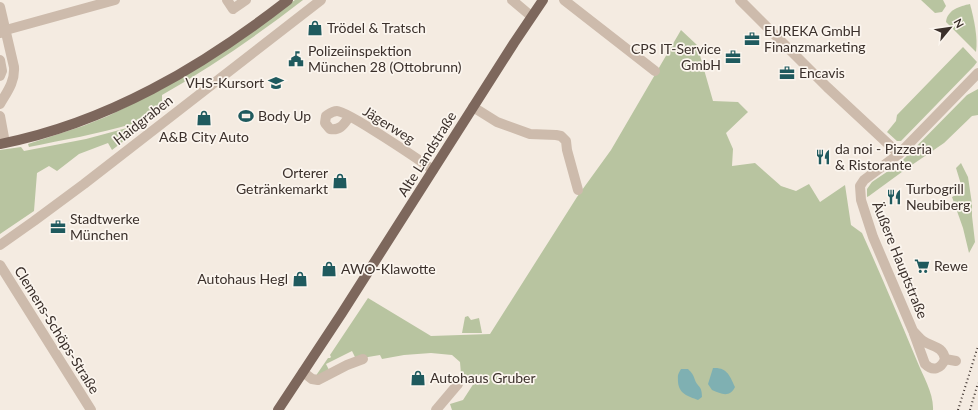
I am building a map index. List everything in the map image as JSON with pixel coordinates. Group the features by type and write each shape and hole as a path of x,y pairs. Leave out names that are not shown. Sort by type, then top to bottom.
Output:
{"main road":[{"path":"2,143 81,122 130,101 160,86 215,52 288,0"},
{"name":"Alte Landstraße","path":"278,410 335,324 531,16 543,0"}],"street":[{"path":"3,31 115,0"},
{"path":"227,0 233,9 246,0"},
{"name":"Haidgraben","path":"0,245 84,184 321,0"},
{"path":"512,0 531,16"},
{"path":"564,0 655,71"},
{"path":"740,0 827,87 899,154"},
{"path":"0,8 3,31 8,43 14,67 12,84 0,104"},
{"path":"0,60 2,71 0,76"},
{"name":"Äußere Hauptstraße","path":"913,331 922,340 940,349 944,354 945,359 940,368 934,370 928,368 925,364 913,331 873,237 860,196 860,186 864,180 899,154 976,78"},
{"path":"474,107 497,122 530,134 561,136 566,141 578,190"},
{"path":"0,116 2,143"},
{"name":"Jägerweg","path":"349,117 433,170"},
{"name":"Clemens-Schöps-Straße","path":"0,265 91,410"},
{"path":"303,372 312,379 318,380 363,359"},
{"path":"945,359 956,361"},
{"path":"436,410 458,384"}],"green space":[{"path":"295,0 303,0 234,50 162,95 162,112 155,117 149,117 132,124 106,131 29,147 28,144 108,116 162,89"},
{"path":"921,0 943,0 946,6 942,12 935,13"},
{"path":"970,4 976,34 976,52 946,22 949,14 955,9"},
{"path":"681,30 697,45 713,101 738,102 748,112 726,133 733,149 732,166 755,163 781,186 796,191 809,184 820,202 845,185 851,225 862,233 928,385 932,398 933,410 452,410 450,404 463,400 474,383 461,374 460,362 452,355 431,353 404,355 382,359 380,355 356,359 352,351 326,364 330,372 315,377 328,358 331,357 330,355 368,298 431,336 490,334 577,197 611,150"},
{"path":"963,47 977,62 901,141 897,141 887,132 896,121 897,115"},
{"path":"978,89 978,115 972,116 944,143 867,197 867,189 872,182 900,163 967,95"},
{"path":"138,125 141,128 112,150 108,143 79,154 57,171 49,166 37,173 34,211 0,234 0,150 21,147 24,151 86,139"},
{"path":"961,163 968,177 972,204 975,242 969,253 963,228 952,197 963,191 956,168"},
{"path":"468,316 471,320 479,318 482,333 462,333 465,317"}],"water":[{"path":"713,368 722,369 730,376 735,387 731,393 722,394 712,390 708,384"},
{"path":"681,369 688,369 696,383 701,388 702,397 698,400 685,394 680,389 678,374"}],"railway":[{"path":"958,410 978,346"},
{"path":"970,410 978,383"}],"place":[{"name":"Trödel & Tratsch","path":"315,28"},
{"name":"EUREKA GmbH Finanzmarketing","path":"752,39"},
{"name":"CPS IT-Service GmbH","path":"733,57"},
{"name":"Polizeiinspektion München 28 (Ottobrunn)","path":"296,59"},
{"name":"Encavis","path":"787,73"},
{"name":"VHS-Kursort","path":"276,83"},
{"name":"Body Up","path":"246,116"},
{"name":"A&B City Auto","path":"204,118"},
{"name":"da noi - Pizzeria & Ristorante","path":"823,157"},
{"name":"Orterer Getränkemarkt","path":"340,181"},
{"name":"Turbogrill Neubiberg","path":"894,197"},
{"name":"Stadtwerke München","path":"58,227"},
{"name":"Rewe","path":"922,266"},
{"name":"AWO-Klawotte","path":"329,269"},
{"name":"Autohaus Hegl","path":"300,279"},
{"name":"Autohaus Gruber","path":"418,378"}]}
